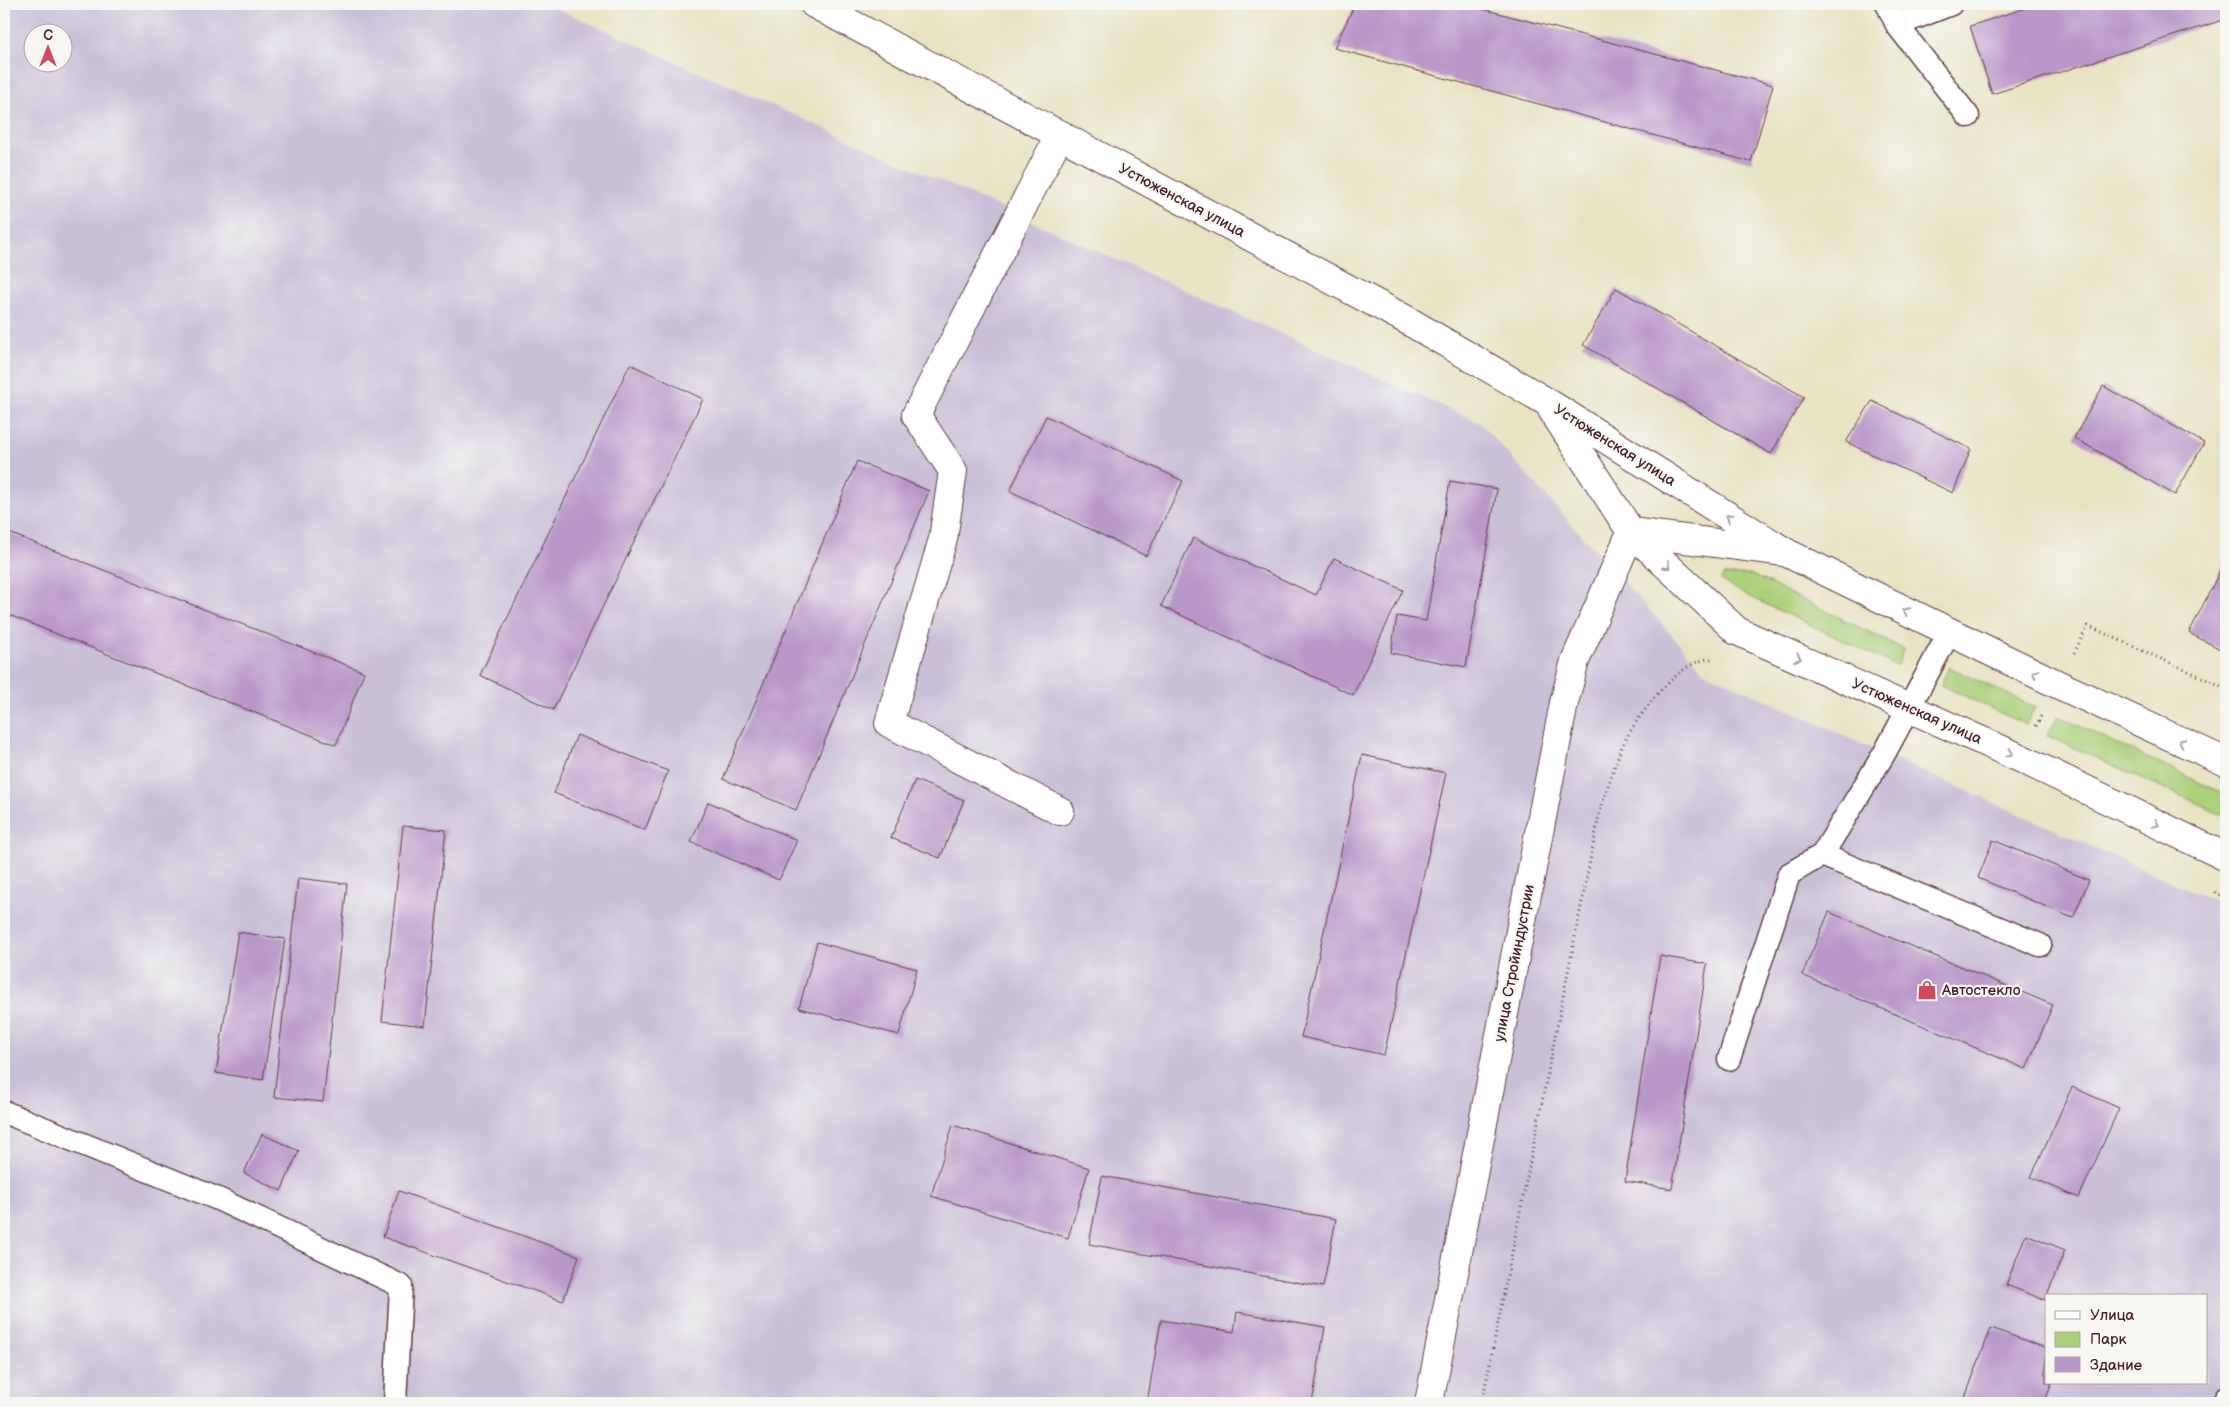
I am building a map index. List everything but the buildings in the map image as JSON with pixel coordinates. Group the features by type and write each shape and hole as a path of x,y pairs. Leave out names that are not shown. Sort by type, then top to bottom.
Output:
{"main road":[{"name":"Устюженская улица","path":"814,4 1405,319 1547,402 1785,552 1949,633 2226,762"},
{"path":"1060,134 916,415 953,471 943,539 889,723 1060,811"},
{"name":"Устюженская улица","path":"1547,402 1631,532 1737,631 1910,707 2226,857"},
{"name":"Устюженская улица","path":"1631,532 1785,552"},
{"name":"улица Стройиндустрии","path":"1428,1403 1564,703 1575,661 1631,532"}],"lane":[{"path":"1887,4 1897,25 1968,116"},
{"path":"1897,25 1951,4"},
{"path":"1729,1059 1789,874 1822,855 1884,754 1949,633"},
{"path":"1822,855 2040,945"},
{"path":"4,1112 218,1199 401,1286 395,1403"},
{"path":"2224,1403 2226,1397"}],"path":[{"path":"2088,626 2226,688"},
{"path":"1482,1403 1600,811 1622,748 1654,698 1672,678 1690,664 1706,658 1722,659"},
{"path":"2208,889 2226,897"}],"shaded area":[{"path":"4,4 547,4 1480,423 1705,672 2226,906 2226,1403 4,1403"}],"green space":[{"path":"1724,575 1752,575 1904,649 1897,666 1742,593 1720,579"},
{"path":"1949,667 2035,707 2026,725 1941,685"},
{"path":"2058,716 2226,795 2226,816 2047,736"}],"place":[{"name":"Автостекло","path":"1927,990"}]}
